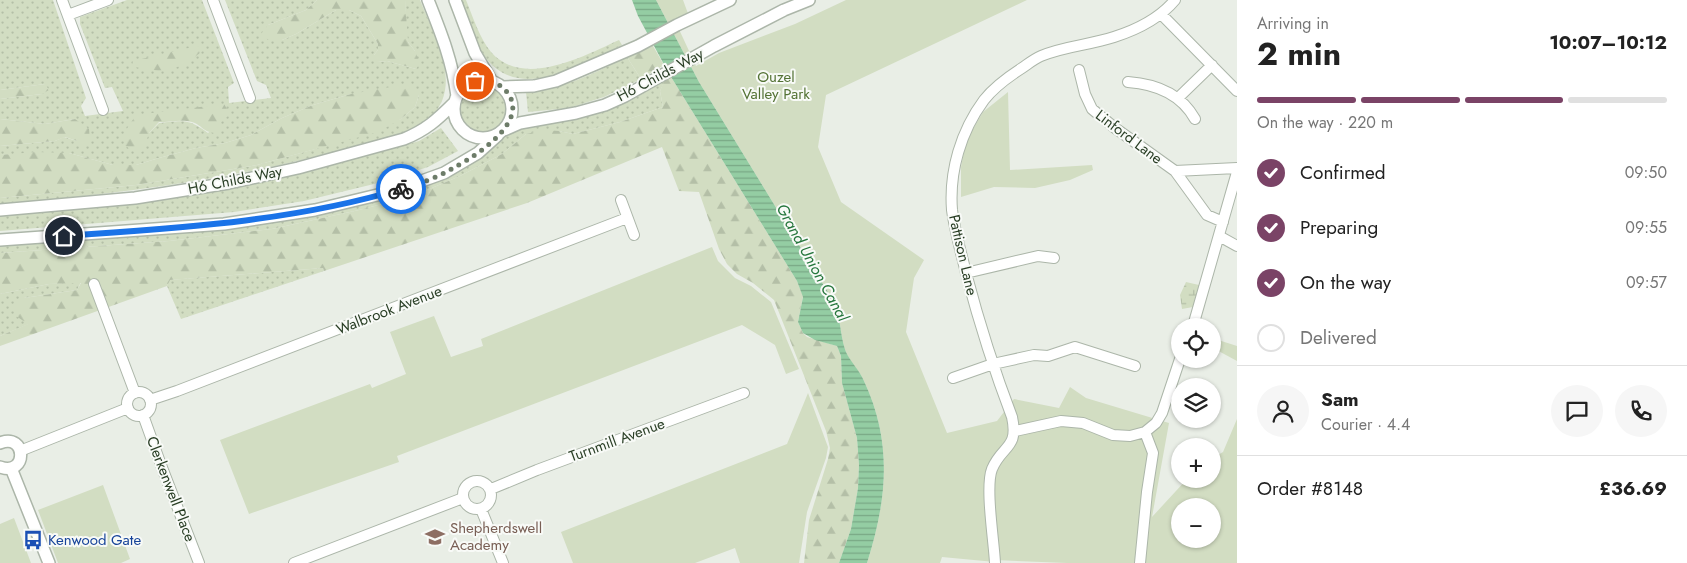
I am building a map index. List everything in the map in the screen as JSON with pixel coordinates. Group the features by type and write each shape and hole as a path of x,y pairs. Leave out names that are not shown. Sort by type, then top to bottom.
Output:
{"street":[{"path":"62,0 103,110"},
{"path":"68,15 108,0"},
{"path":"213,0 250,98"},
{"path":"428,0 452,65 456,120 466,133 482,139 490,138 501,132 510,122 512,103 509,94 503,87 491,80 475,53 455,0"},
{"path":"503,87 534,86 556,82 638,46 730,0"},
{"name":"H6 Childs Way","path":"0,240 224,224 315,210 394,191 444,174 478,153 501,132 520,122 576,113 625,96 653,82 714,46 784,10 809,0"},
{"name":"Pattison Lane","path":"1015,431 975,308 957,240 953,217 952,178 959,147 970,123 985,99 1006,78 1040,56 1113,37 1138,27 1161,14 1175,0"},
{"path":"1161,14 1237,91"},
{"path":"1178,98 1212,65"},
{"name":"Linford Lane","path":"1079,70 1085,94 1092,109 1175,171 1207,215 1223,222"},
{"path":"455,100 468,84 475,81 491,80"},
{"path":"1128,82 1156,87 1178,98 1189,109 1195,119"},
{"name":"H6 Childs Way","path":"0,210 135,198 229,183 298,168 404,139 432,125 455,100"},
{"name":"Linford Lane","path":"1175,171 1237,168"},
{"path":"1195,318 1237,172"},
{"path":"621,200 634,236"},
{"name":"Walbrook Avenue","path":"150,400 627,218"},
{"path":"1220,236 1237,246"},
{"path":"966,273 1038,256 1054,258"},
{"path":"94,284 135,393"},
{"path":"953,378 993,364 1034,355 1048,356 1076,347 1134,366"},
{"path":"995,563 989,483 992,469 1013,439 1015,431 1061,421 1082,423 1113,435 1130,436 1145,432 1156,424 1162,413 1177,368"},
{"path":"135,393 146,394 150,400 149,410 140,416 132,414 128,408 128,399 135,393"},
{"name":"Turnmill Avenue","path":"490,489 744,393"},
{"path":"20,450 128,408"},
{"name":"Clerkenwell Place","path":"143,415 199,563"},
{"path":"1140,563 1144,511 1153,453 1145,432"},
{"path":"1,440 11,441 20,450 20,459 15,466 5,468 49,563"},
{"path":"481,480 490,489 491,498 486,507 481,509 472,508 463,498 466,486 472,481 481,480"},
{"path":"294,563 463,498"},
{"path":"481,509 503,563"}],"green space":[{"path":"0,0 53,0 86,98 81,106 85,116 123,111 112,87 105,88 80,24 80,17 127,0 202,0 234,83 228,87 229,103 271,98 266,85 257,81 225,0 317,0 306,10 268,25 282,40 296,34 336,10 349,10 361,16 378,44 378,50 374,55 378,62 387,61 416,69 415,51 408,42 406,32 405,0 420,0 436,37 446,76 442,101 434,114 415,128 389,137 227,176 97,195 10,204 0,204 0,198 136,185 257,165 315,149 401,119 415,107 419,95 351,94 313,105 282,118 251,135 225,143 196,148 136,165 113,165 69,153 0,155 0,146 55,141 64,137 77,141 75,119 45,124 0,119 0,99 42,94 45,84 0,90","holes":["136,115 221,122 208,133 195,125 180,121 159,123 149,133"]},
{"path":"317,0 405,0 408,42 415,51 420,63 416,69 387,61 373,61 374,55 378,50 378,44 361,16 349,10 336,10 296,34 282,40 268,40 261,34 268,25 306,10"},
{"path":"462,0 466,0 480,33 491,52 504,63 520,68 536,69 572,61 619,40 622,45 588,62 550,76 531,79 513,77 497,69 479,48"},
{"name":"Ouzel Valley Park","path":"656,0 683,0 690,19 677,25 696,66 719,53 795,24 846,0 1027,0 826,95 818,147 841,202 924,260 914,278 906,332 947,433 997,421 1014,399 1059,408 1070,387 1086,398 1169,423 1152,517 1179,488 1221,488 1221,453 1237,419 1237,563 1144,563 1150,522 1136,563 995,560 995,562 942,557 940,563 867,563 879,517 882,494 884,472 880,427 862,377 846,352 837,311 829,294 699,82"},
{"path":"197,46 206,47 190,60 172,69 152,70 132,66 133,61"},
{"path":"653,46 664,65 641,79 627,57"},
{"path":"627,57 641,79 604,97 569,108 528,112 526,92 553,88 565,84 590,75"},
{"path":"668,72 797,281 803,296 798,322 803,333 807,337 837,346 841,356 842,383 857,438 859,465 858,488 851,529 839,563 804,563 809,520 830,448 826,431 774,300 753,283 737,274 727,264 719,249 699,192 679,191 662,147 527,203 324,271 323,268 170,280 167,286 0,346 0,336 28,324 16,316 16,305 24,298 77,290 81,283 49,284 0,294 0,253 169,241 272,229 413,196 460,176 502,154 526,134 544,130 573,134 620,122 663,107 660,91"},
{"path":"669,72 660,91 663,107 620,122 573,134 559,131 526,134 502,154 460,176 413,196 272,229 169,241 0,253 0,240 224,224 418,184 498,135 575,113"},
{"path":"45,84 49,90 42,94 0,99 0,90"},
{"path":"408,84 419,95 415,107 401,119 378,132 257,165 136,185 0,198 0,155 36,152 69,153 113,165 136,165 251,135 282,118 313,105 351,94"},
{"path":"479,86 487,86 496,90 502,96 506,109 502,122 496,128 487,132 479,132 470,128 464,122 460,113 460,105 464,96 470,90"},
{"path":"1008,92 1010,170 1092,165 1093,170 1070,180 1035,188 994,187 961,197 961,167 966,141 983,112"},
{"path":"224,104 230,114 221,122 218,133 206,131 188,121 159,122 149,133 143,151 138,154 124,145 126,130 136,115"},
{"path":"0,119 45,124 75,119 89,129 90,140 85,147 77,141 65,137 55,141 0,146"},
{"path":"441,128 458,151 428,167 374,184 304,201 234,212 0,231 0,216 141,203 251,184 351,160 419,141"},
{"path":"712,247 718,261 735,278 751,286 771,302 799,369 786,374 775,345 742,325 397,456 399,462 249,514 220,440 370,384 372,388 406,374 390,332 434,316 451,357 483,346 481,339"},
{"path":"323,268 324,271 181,319 167,286 169,280"},
{"path":"81,282 77,290 24,298 29,324 0,336 0,294 49,284"},
{"path":"1186,282 1199,285 1199,293 1193,307 1182,309 1180,295"},
{"path":"1221,341 1237,346 1237,361 1221,352"},
{"path":"808,393 828,447 807,512 799,563 740,563 735,548 695,563 573,563 561,532 787,444"},
{"path":"103,485 130,559 121,563 58,563 38,510"},
{"path":"14,518 31,563 0,563 0,524"}],"shaded area":[{"path":"632,0 656,0 699,82 829,294 835,307 846,352 862,377 873,404 880,427 883,449 884,472 879,517 867,563 839,563 851,529 858,488 859,465 857,438 842,383 841,356 837,346 815,340 803,333 798,322 803,297 797,281 668,72 638,16"}],"way so far":[{"path":"401,189 444,174 478,153 504,130 510,122 512,103 509,94 503,87 491,80 475,81"}],"place":[{"name":"Shepherdswell Academy","path":"435,537"},
{"name":"Kenwood Gate","path":"33,540"}],"route":[{"path":"64,236 258,220 315,210 401,189"}],"water label":[{"name":"Grand Union Canal","path":"813,262"}]}
